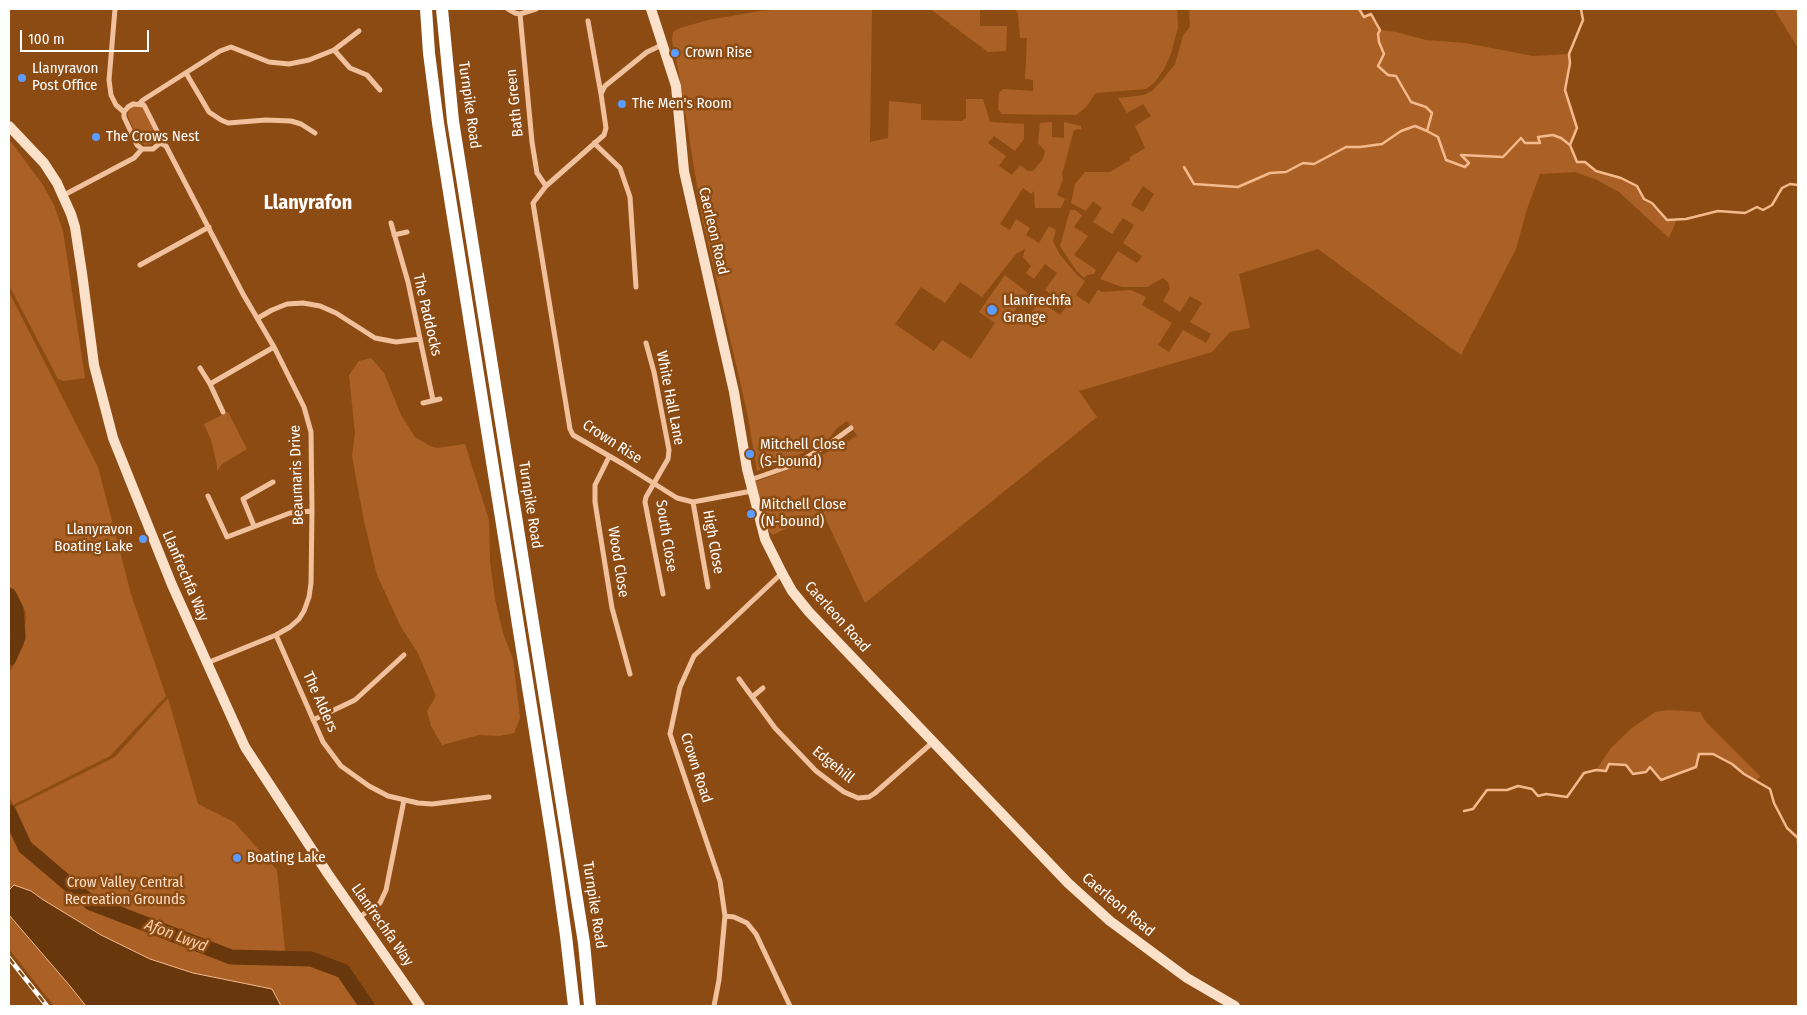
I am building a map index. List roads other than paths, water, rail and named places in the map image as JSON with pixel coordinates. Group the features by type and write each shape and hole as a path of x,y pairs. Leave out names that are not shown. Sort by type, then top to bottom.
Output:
{"highway":[{"name":"Turnpike Road","path":"426,9 429,53 438,123 553,844 574,1006"},
{"name":"Turnpike Road","path":"442,9 453,121 582,933 590,1006"}],"main road":[{"name":"Caerleon Road","path":"651,9 676,86 684,171 734,392 752,491 765,538 782,573 809,612 1068,882 1110,921 1187,978 1235,1006"},
{"name":"Llanfrechfa Way","path":"9,126 44,162 64,195 75,227 94,365 112,438 172,585 245,747 358,918 420,1006"}],"street":[{"path":"115,9 109,80 111,95 116,105 124,112"},
{"path":"508,9 515,14 536,9"},
{"name":"Bath Green","path":"520,14 532,142 537,173 546,186"},
{"name":"Crown Rise","path":"588,21 606,128 604,134 546,186 533,203 570,429 574,435 653,484 677,498 693,502"},
{"path":"160,143 153,149 142,149 137,144 124,117 124,112 128,107 133,104 140,104 143,100 220,51 231,47 268,62 289,64 309,60 334,50 360,31"},
{"path":"601,94 605,86 647,52 663,45"},
{"path":"334,50 350,68 367,76 380,90"},
{"path":"186,74 209,112 221,120 228,122 291,121 301,124 315,133"},
{"name":"Beaumaris Drive","path":"140,104 148,111 160,137 160,143 166,146 243,294 274,347 304,407 309,422 312,449 311,583 309,596 299,619 290,627 276,635 207,664"},
{"path":"594,143 620,168 630,197 636,287"},
{"path":"64,195 134,158 142,149"},
{"name":"The Paddocks","path":"391,223 408,282 433,400"},
{"path":"140,265 209,227"},
{"path":"394,235 406,232"},
{"path":"258,318 287,304 303,303 320,306 336,313 375,338 396,342 420,339"},
{"name":"White Hall Lane","path":"646,343 670,450 668,459 653,484"},
{"path":"210,384 274,347"},
{"path":"200,368 223,412"},
{"path":"423,403 440,399"},
{"path":"750,480 796,464 851,428"},
{"name":"Wood Close","path":"609,456 594,485 595,502 612,608 630,674"},
{"path":"254,526 243,499 273,482"},
{"name":"South Close","path":"653,484 645,502 663,594"},
{"path":"693,502 752,491"},
{"path":"208,496 227,537 290,512 312,511"},
{"name":"High Close","path":"693,502 708,586"},
{"name":"Crown Road","path":"714,1006 719,980 725,916 720,881 670,734 680,687 694,656 782,573"},
{"name":"The Alders","path":"276,635 323,742 341,766 369,786 388,796 404,800 432,804 489,796"},
{"path":"313,720 355,700 404,655"},
{"name":"Edgehill","path":"739,679 775,728 816,771 844,792 858,798 875,793 933,742"},
{"path":"752,697 763,688"},
{"path":"358,918 380,903 386,890 404,800"},
{"path":"725,916 734,917 747,923 756,934 790,1006"}],"waterway":[{"path":"1359,9 1364,17 1371,14 1380,30 1378,34 1379,42 1384,54 1378,66 1388,75 1396,76 1411,102 1426,107 1432,113 1427,131 1438,137 1446,160 1465,167 1469,163 1461,155 1503,157 1521,138 1525,143 1540,143 1538,137 1553,135 1570,145 1577,162 1585,162 1596,171 1621,178 1637,186 1644,199 1652,203 1667,220 1686,219 1718,211 1745,213 1757,207 1763,210 1772,205 1782,188 1790,184 1798,185"},
{"path":"1570,145 1577,128 1565,90 1570,63 1569,54 1583,20 1581,9"},
{"path":"1184,167 1194,184 1238,187 1270,173 1286,172 1303,163 1314,164 1346,147 1382,144 1401,131 1415,126 1427,131"},
{"name":"Afon Lwyd","path":"9,595 16,609 18,637 9,658"},
{"path":"1464,811 1473,809 1487,790 1507,790 1518,786 1532,789 1538,796 1546,794 1567,797 1584,773 1596,770 1606,771 1609,764 1626,765 1633,774 1646,772 1650,767 1661,780 1696,767 1699,754 1713,754 1770,789 1774,803 1787,828 1798,838 1798,842"},
{"name":"Afon Lwyd","path":"9,812 25,847 91,903 231,957 311,959 343,971 367,1006"}],"railway":[{"path":"9,958 47,1006"}],"place":[{"name":"Crown Rise","path":"675,53"},
{"name":"Llanyravon Post Office","path":"22,78"},
{"name":"The Men's Room","path":"622,104"},
{"name":"The Crows Nest","path":"96,137"},
{"name":"Llanfrechfa Grange","path":"992,310"},
{"name":"Mitchell Close (S-bound)","path":"750,454"},
{"name":"Mitchell Close (N-bound)","path":"751,514"},
{"name":"Llanyravon Boating Lake","path":"143,539"},
{"name":"Boating Lake","path":"237,858"}],"district":[{"name":"Llanyrafon","path":"308,203"}],"park label":[{"name":"Crow Valley Central Recreation Grounds","path":"125,892"}]}
